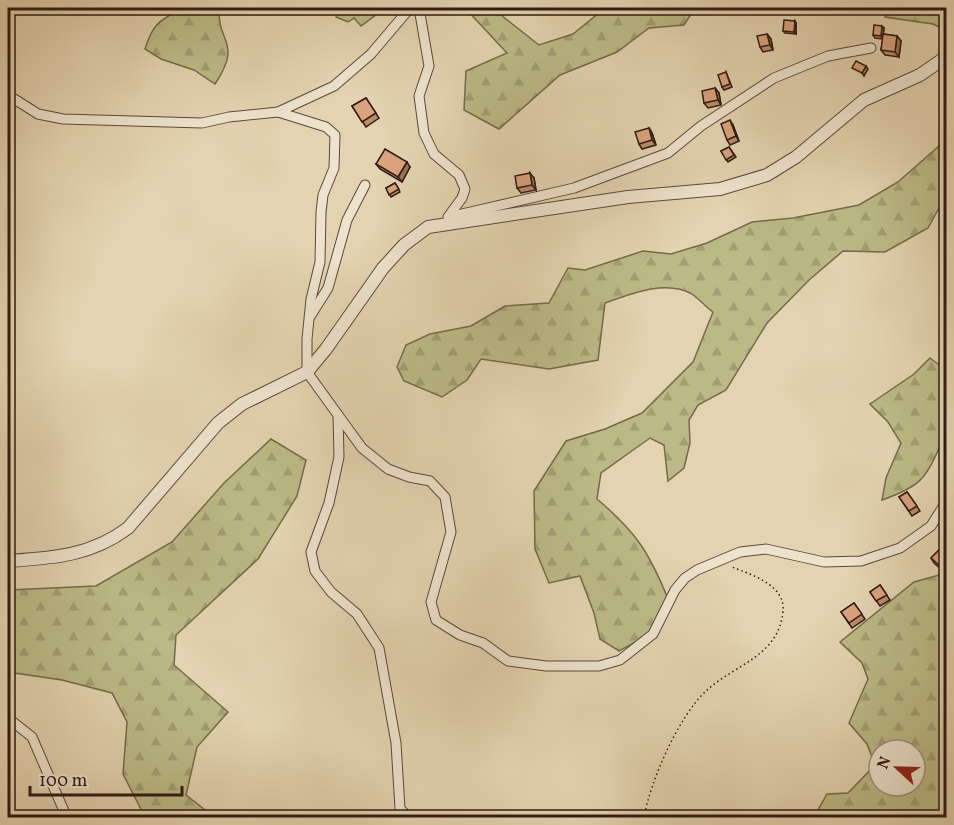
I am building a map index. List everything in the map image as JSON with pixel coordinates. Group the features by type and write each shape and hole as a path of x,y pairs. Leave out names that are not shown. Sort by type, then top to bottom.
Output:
{"street":[{"path":"8,95 38,114 63,119 202,123 229,117 278,112 334,86 371,54 410,8"},
{"path":"419,8 429,66 419,96 424,133 434,154 459,175 465,189 444,221"},
{"path":"8,561 65,557 110,542 144,512 187,456 218,423 242,404 307,372 404,245 428,227 574,188 668,153 701,126 774,78 828,56 871,48"},
{"path":"444,221 507,218 628,197 720,189 766,175 796,157 864,100 920,75 946,57"},
{"path":"278,112 326,126 335,135 334,168 323,195 320,262 309,317 307,372 362,448 388,469 409,477 430,481 445,497 451,532 431,603 436,620 460,635 483,643 508,661 546,666 599,666 620,660 652,634 675,590 685,578 717,561 740,552 766,549 824,561 861,561 900,548 931,526 946,502"},
{"path":"309,317 328,288 347,220 365,185"},
{"path":"338,415 339,457 329,503 311,552 315,570 331,592 357,614 380,648 396,743 400,809 410,818"},
{"path":"8,718 32,738 67,818"}],"path":[{"path":"644,818 654,776 687,717 706,691 770,646 782,627 784,606 776,590 759,578 717,561"}],"green space":[{"path":"179,8 219,8 219,20 228,51 223,70 215,84 194,70 161,59 145,49 157,25"},
{"path":"339,8 377,8 377,14 361,26 354,18 348,22 336,17"},
{"path":"465,8 492,8 539,45 573,34 605,8 695,8 684,25 649,28 617,52 560,75 499,129 464,110 466,71 507,53"},
{"path":"887,8 946,8 946,30 933,24 885,17"},
{"path":"946,140 946,195 928,228 885,252 843,251 809,280 767,323 726,390 698,405 689,420 690,443 684,468 668,481 664,445 650,438 601,473 597,499 622,522 640,544 668,599 647,636 619,651 600,639 594,613 580,576 549,583 535,549 534,491 566,441 605,429 642,413 693,362 713,312 692,294 671,288 648,290 625,296 605,303 598,360 549,369 481,359 467,380 442,397 404,381 397,367 406,345 430,334 471,326 505,306 549,303 568,268 585,270 643,251 671,254 707,243 752,222 793,218 859,205 898,182"},
{"path":"930,358 946,370 946,449 941,443 926,473 913,486 882,500 886,478 901,443 888,422 870,404 914,374"},
{"path":"271,439 306,460 297,496 258,559 176,635 174,665 228,712 197,747 186,795 214,817 145,817 123,774 127,722 112,693 62,680 8,672 8,590 96,586 172,542 224,483"},
{"path":"939,575 946,577 946,817 814,817 827,794 848,793 867,773 867,798 927,798 927,738 867,738 867,744 849,723 868,679 862,663 840,642 914,582"}],"building":[{"path":"784,20 795,21 794,32 783,31"},
{"path":"874,25 882,26 881,36 873,35"},
{"path":"767,34 770,45 760,47 757,36"},
{"path":"883,34 897,36 895,52 881,50"},
{"path":"856,61 866,66 862,73 852,68"},
{"path":"726,72 730,84 722,87 718,75"},
{"path":"715,88 718,100 704,103 702,91"},
{"path":"366,98 376,113 362,122 352,106"},
{"path":"730,120 736,136 727,140 721,124"},
{"path":"649,128 652,140 639,144 635,132"},
{"path":"729,147 734,155 726,160 721,151"},
{"path":"385,149 407,162 398,177 376,164"},
{"path":"530,173 532,185 517,188 515,176"},
{"path":"395,183 399,189 389,195 386,188"},
{"path":"907,492 917,506 909,511 899,497"},
{"path":"939,550 946,556 940,566 931,558"},
{"path":"880,585 887,595 876,601 870,592"},
{"path":"854,603 862,614 849,623 841,612"}]}
